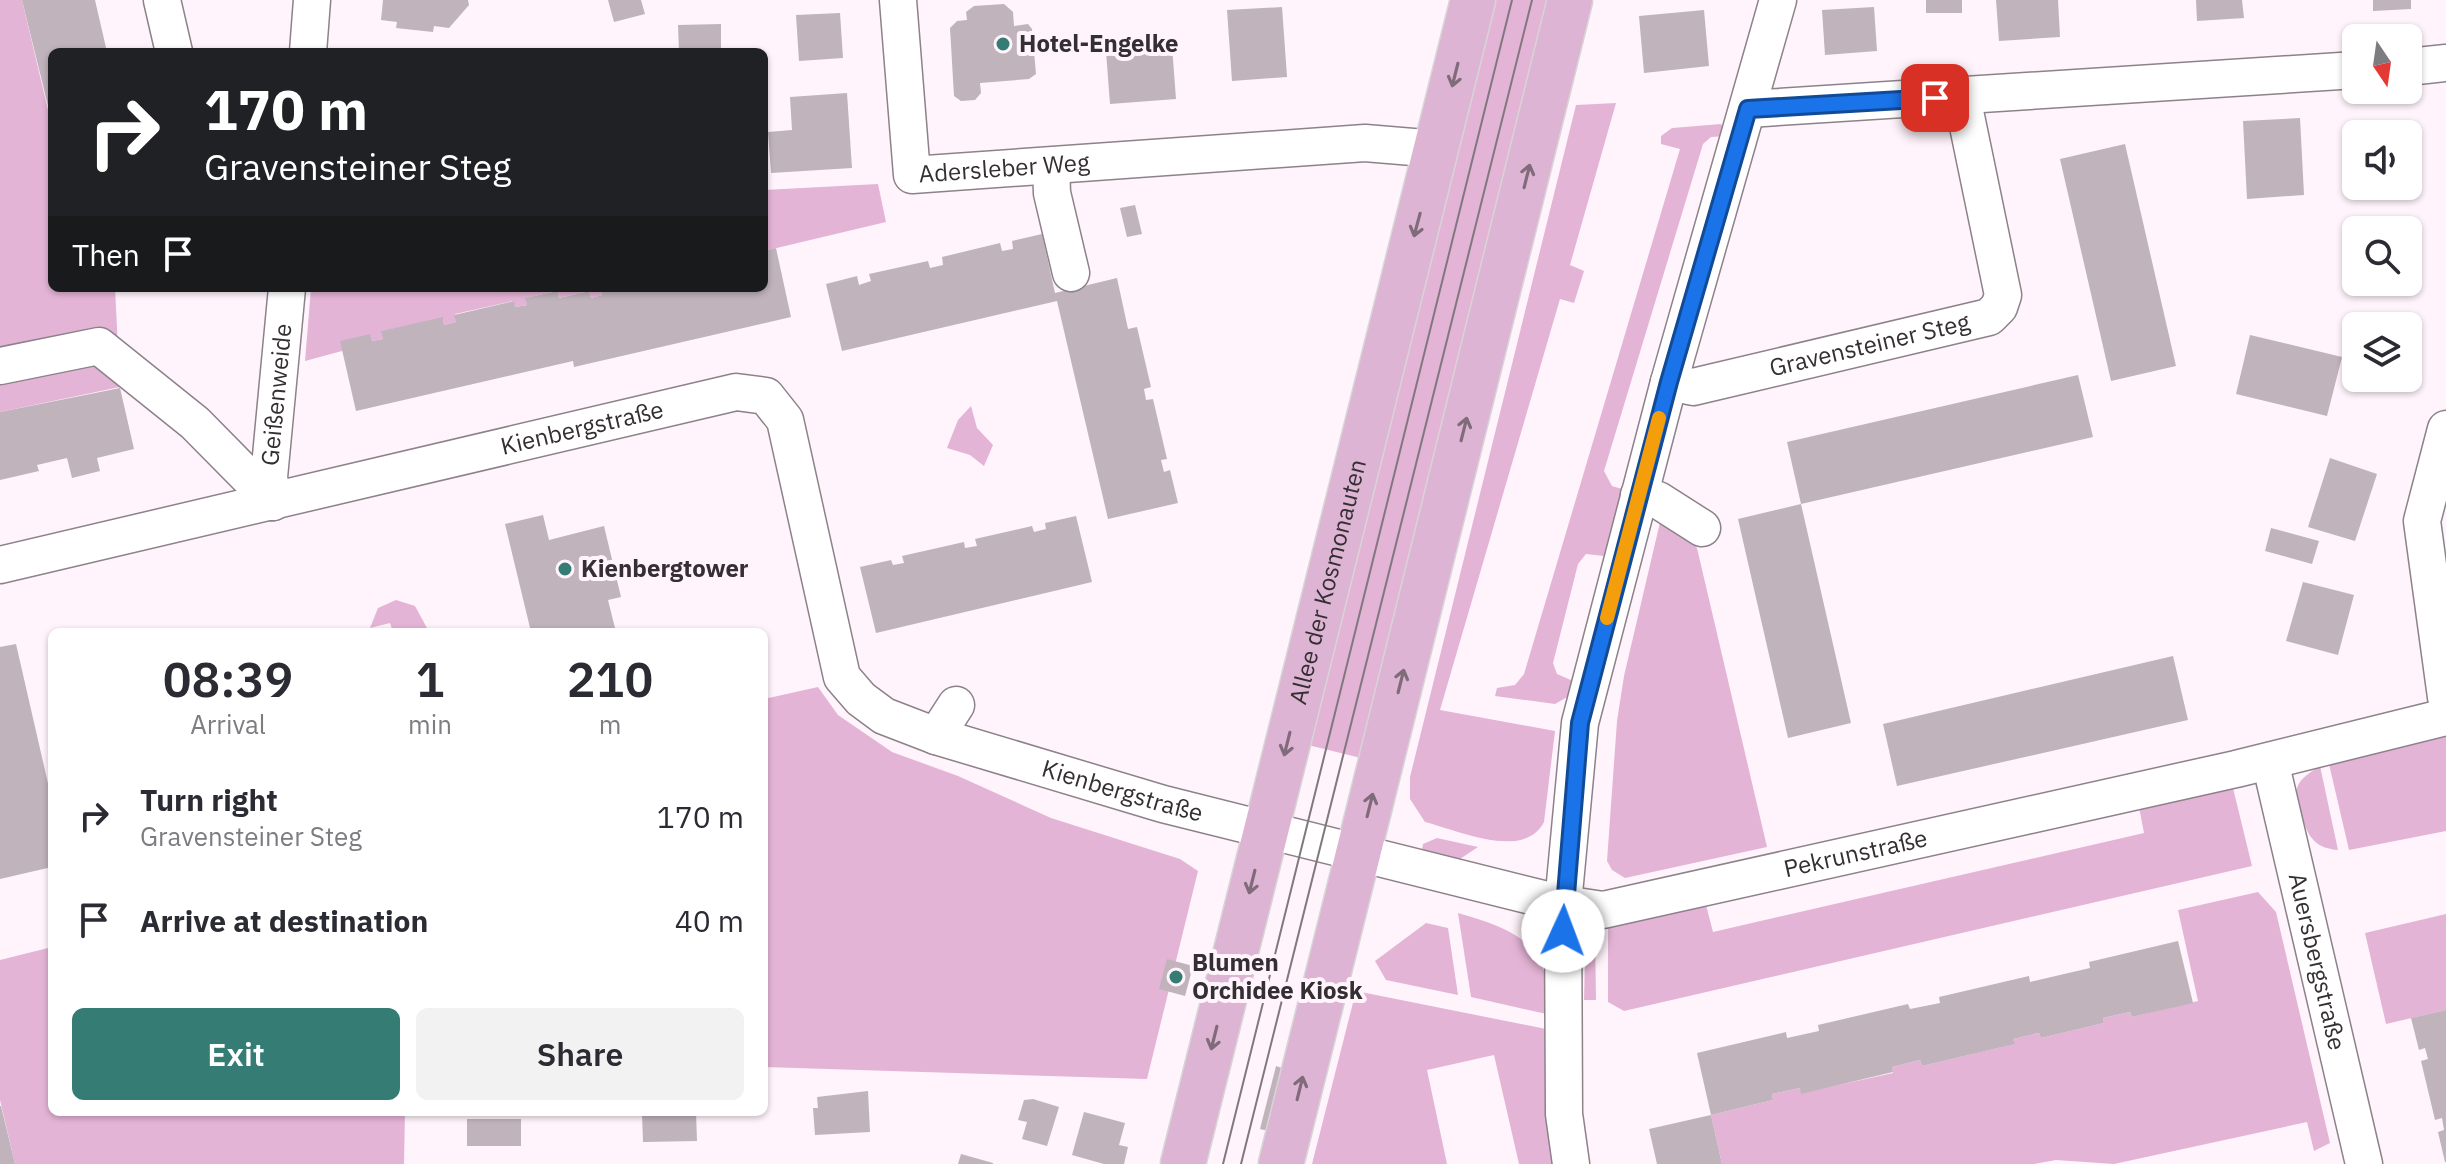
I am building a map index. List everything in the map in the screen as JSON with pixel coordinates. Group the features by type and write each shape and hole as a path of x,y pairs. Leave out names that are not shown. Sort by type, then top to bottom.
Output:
{"main road":[{"name":"Allee der Kosmonauten","path":"1183,1164 1473,0"},
{"path":"1281,1164 1570,0"}],"street":[{"path":"162,0 173,48"},
{"path":"308,48 312,0"},
{"name":"Adersleber Weg","path":"898,0 912,175 1051,166 1179,164 1365,143 1437,149"},
{"path":"1571,1164 1564,1114 1563,904 1580,723 1669,382 1778,0"},
{"path":"2422,66 2446,63"},
{"path":"1748,109 2342,71"},
{"name":"Gravensteiner Steg","path":"1669,382 1693,387 1989,317 1999,307 2003,295 1962,97"},
{"path":"1051,166 1052,193 1071,273"},
{"name":"Geißenweide","path":"273,502 269,477 287,292"},
{"path":"0,366 99,346 195,423 273,502"},
{"name":"Kienbergstraße","path":"0,565 736,392 766,396 785,420 842,677 861,699 884,716 936,736 1113,791 1266,829"},
{"path":"2446,429 2422,521 2446,697"},
{"path":"1639,495 1658,500 1702,528"},
{"path":"936,736 956,705"},
{"name":"Pekrunstraße","path":"1266,829 1563,904 1603,910 2270,761 2446,717"},
{"name":"Auersbergstraße","path":"2270,761 2364,1164"}],"shaded area":[{"path":"0,0 22,0 48,110 48,292 115,292 120,387 0,412"},
{"path":"1489,0 1553,0 1365,759 1304,744"},
{"path":"1616,103 1570,265 1584,271 1574,303 1560,299 1440,710 1555,731 1544,822 1534,834 1521,840 1489,840 1425,822 1410,799 1410,777 1576,105"},
{"path":"1721,124 1727,136 1711,137 1703,144 1604,471 1612,486 1622,489 1604,556 1586,554 1578,564 1553,663 1557,674 1573,681 1569,696 1555,704 1495,696 1497,688 1515,685 1524,674 1680,149 1661,144 1661,136 1672,128"},
{"path":"878,184 886,222 768,250 768,190"},
{"path":"311,292 552,292 526,298 527,305 515,307 513,301 455,314 456,322 444,325 443,318 382,331 383,339 372,341 370,335 342,351 305,361"},
{"path":"556,292 585,292 559,298"},
{"path":"589,292 602,292 602,295 591,298"},
{"path":"971,406 977,428 993,445 984,466 970,455 947,448 958,420"},
{"path":"1661,518 1686,534 1697,548 1767,847 1625,878 1612,870 1607,861 1617,721 1624,676"},
{"path":"396,600 415,606 427,628 392,628 390,623 370,628 378,608"},
{"path":"818,687 838,715 892,752 958,776 1051,818 1180,859 1198,871 1147,1079 768,1067 768,698"},
{"path":"2446,736 2446,831 2349,850 2329,764"},
{"path":"2320,766 2338,850 2322,846 2311,837 2298,801 2298,784"},
{"path":"2233,788 2252,866 1624,1011 1608,1002 1608,928 1706,905 1713,932 2144,833 2139,807"},
{"path":"1437,838 1478,847 1460,859 1422,850 1423,844"},
{"path":"2258,892 2276,912 2330,1143 2314,1151 2307,1122 2114,1164 2056,1160 2034,1164 1722,1164 1711,1115 1773,1100 1772,1094 1800,1088 1802,1093 1893,1073 1892,1067 1920,1060 1922,1066 2014,1044 2013,1039 2039,1033 2041,1038 2104,1023 2103,1018 2130,1012 2132,1017 2198,1001 2178,910"},
{"path":"1458,913 1499,927 1527,944 1544,972 1551,1015 1471,997"},
{"path":"2446,914 2446,1010 2386,1024 2365,933"},
{"path":"1426,923 1448,928 1458,995 1386,980 1375,961"},
{"path":"1595,936 1596,1000 1584,1000 1585,958"},
{"path":"48,948 48,1116 405,1116 404,1164 15,1164 0,1100 0,960"},
{"path":"1356,991 1551,1030 1560,1164 1519,1164 1494,1055 1427,1070 1447,1164 1312,1164"}],"building":[{"path":"22,0 95,0 106,48 48,48 48,106"},
{"path":"383,0 468,0 469,5 449,28 434,26 433,32 396,28 397,22 381,20"},
{"path":"608,0 641,0 645,14 614,22"},
{"path":"1926,0 1962,0 1962,13 1926,13"},
{"path":"1996,0 2058,0 2060,37 1999,41"},
{"path":"2196,0 2242,0 2244,18 2197,21"},
{"path":"2373,0 2411,0 2411,9 2373,11"},
{"path":"1004,4 1013,12 1014,26 1028,24 1032,29 1036,74 1029,79 980,83 981,93 975,100 961,101 954,96 950,28 957,21 967,20 966,12 974,6"},
{"path":"1282,7 1287,77 1232,81 1227,10"},
{"path":"1874,7 1877,51 1825,55 1822,10"},
{"path":"1704,10 1709,66 1644,73 1639,16"},
{"path":"840,13 843,58 799,61 796,15"},
{"path":"721,24 721,48 679,48 678,25"},
{"path":"1172,46 1176,99 1110,104 1106,51"},
{"path":"847,93 852,168 771,173 768,132 792,130 790,97"},
{"path":"2300,118 2304,195 2247,199 2243,121"},
{"path":"2125,144 2176,366 2111,381 2060,159"},
{"path":"1135,205 1142,234 1127,237 1120,208"},
{"path":"1042,234 1055,293 1117,278 1128,329 1137,327 1151,387 1144,389 1146,400 1153,399 1167,459 1161,460 1164,472 1170,470 1178,503 1108,519 1057,301 842,351 826,284 857,276 859,285 871,281 869,274 928,261 930,268 943,265 942,257 1000,243 1002,251 1013,249 1012,241"},
{"path":"776,248 791,317 574,367 573,361 356,411 340,341 370,334 372,341 383,339 381,331 443,317 444,325 456,322 454,315 514,301 515,307 527,305 525,298 552,292 557,292 559,298 589,292 591,298 602,295 602,292 768,292 768,250"},
{"path":"2250,335 2342,357 2327,416 2236,394"},
{"path":"2078,375 2093,437 1801,504 1787,442"},
{"path":"120,388 134,449 97,458 100,471 72,478 67,458 37,465 39,471 0,480 0,412"},
{"path":"2330,458 2377,474 2355,541 2308,527"},
{"path":"1801,504 1851,723 1788,738 1738,519"},
{"name":"Kienbergtower","path":"543,515 549,540 604,526 621,597 608,600 615,628 530,628 505,524"},
{"path":"1076,516 1092,582 876,633 860,567 891,560 893,565 904,563 902,556 964,542 965,548 977,546 975,539 1032,526 1034,532 1046,529 1045,523"},
{"path":"2271,528 2319,541 2312,564 2265,551"},
{"path":"2303,582 2354,595 2338,655 2286,641"},
{"path":"16,644 48,784 48,868 0,879 0,647"},
{"path":"2173,656 2188,720 1897,786 1883,724"},
{"path":"2178,941 2193,1003 2132,1017 2130,1012 2103,1018 2104,1023 2041,1038 2039,1033 2013,1039 2015,1044 1922,1066 1920,1060 1892,1067 1893,1072 1801,1094 1800,1088 1772,1094 1773,1100 1711,1115 1697,1053 1786,1032 1787,1038 1819,1031 1818,1025 1908,1004 1910,1009 1940,1003 1939,997 2029,976 2030,982 2090,968 2089,962"},
{"name":"Blumen Orchidee Kiosk","path":"1167,959 1193,966 1185,996 1159,989"},
{"path":"2446,1010 2445,1162 2438,1132 2444,1130 2442,1118 2435,1120 2421,1061 2428,1059 2425,1048 2419,1050 2411,1018"},
{"path":"1276,1066 1285,1069 1269,1131 1260,1129"},
{"path":"868,1091 870,1132 815,1135 813,1108 818,1108 817,1097"},
{"path":"1033,1099 1059,1107 1047,1146 1022,1139 1027,1122 1018,1120 1024,1100"},
{"path":"1,1106 15,1164 0,1164"},
{"path":"1084,1112 1125,1123 1119,1145 1128,1147 1124,1164 1104,1164 1072,1155"},
{"path":"1711,1115 1722,1164 1657,1164 1649,1129"},
{"path":"642,1116 696,1116 697,1141 643,1142"},
{"path":"467,1119 521,1119 521,1146 467,1146"},
{"path":"961,1154 993,1163 993,1164 958,1164"}],"tram line":[{"path":"1223,1164 1512,0"},
{"path":"1241,1164 1532,0"}],"slow traffic":[{"path":"1607,618 1659,418"}],"place":[{"name":"Hotel-Engelke","path":"1003,44"},
{"name":"Kienbergtower","path":"565,569"},
{"name":"Blumen Orchidee Kiosk","path":"1176,977"}],"route":[{"path":"1563,931 1580,723 1669,382 1748,109 1935,98"}]}
